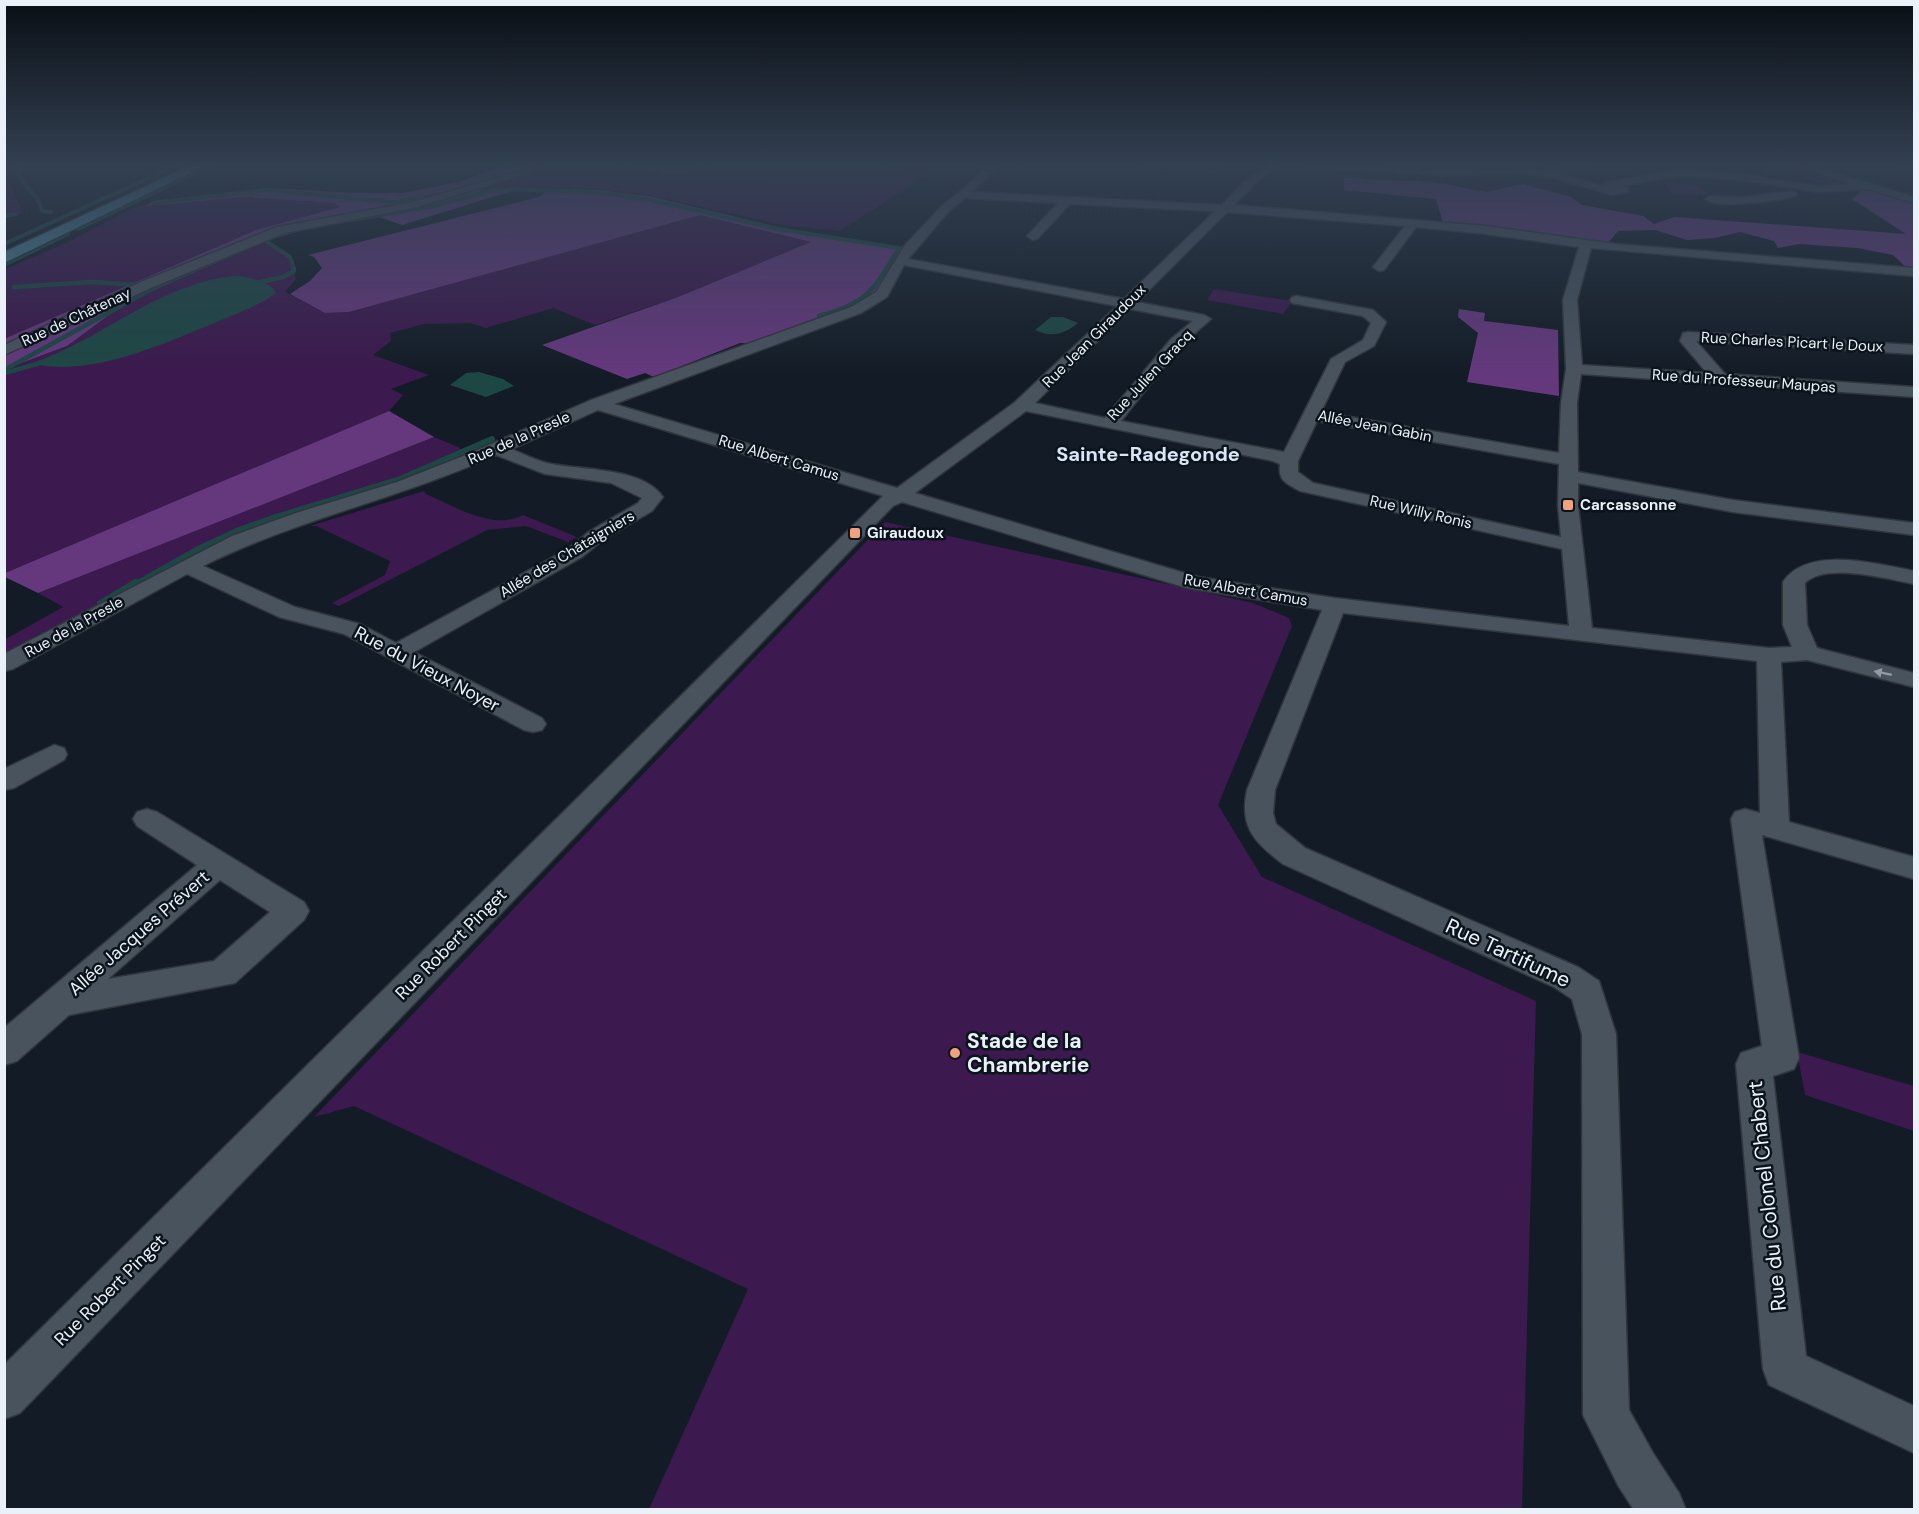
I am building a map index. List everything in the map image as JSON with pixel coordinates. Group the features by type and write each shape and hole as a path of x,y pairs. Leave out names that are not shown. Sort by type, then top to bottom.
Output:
{"main road":[{"path":"4,250 37,235"},
{"path":"4,258 53,235"}],"street":[{"name":"Rue de Châtenay","path":"4,351 148,284 270,235"},
{"name":"Rue de la Presle","path":"4,664 186,566 269,529 404,486 497,449 597,404 856,309 882,294 894,270 925,235"},
{"name":"Rue Jean Giraudoux","path":"900,495 1023,405 1197,235"},
{"path":"1379,267 1404,235"},
{"path":"1509,235 1586,244 1914,272"},
{"path":"1581,634 1571,545 1568,468 1569,403 1574,369 1570,300 1585,272 1586,244"},
{"name":"Rue Julien Gracq","path":"910,253 1126,303 1209,315 1176,342 1109,424 1023,405"},
{"name":"Allée Jean Gabin","path":"1298,300 1368,313 1379,322 1369,343 1339,359 1311,415 1568,468 1733,506 1914,529"},
{"name":"Rue Charles Picart le Doux","path":"1720,379 1688,341 1688,336 1914,349"},
{"name":"Rue du Professeur Maupas","path":"1574,369 1914,392"},
{"name":"Rue Albert Camus","path":"597,404 1195,583 1335,605 1581,634 1769,655 1807,653 1914,680"},
{"path":"1109,424 1278,456 1289,461 1311,415"},
{"name":"Allée des Châtaigniers","path":"397,652 575,553 597,535 645,507 653,497 644,489 604,476 541,467 497,449"},
{"name":"Rue Willy Ronis","path":"1289,461 1290,477 1307,487 1571,545"},
{"name":"Rue Robert Pinget","path":"4,1397 886,502 900,495"},
{"name":"Rue du Vieux Noyer","path":"186,566 287,612 352,629 532,724"},
{"path":"1807,653 1795,624 1794,582 1802,572 1810,568 1831,566 1914,577"},
{"name":"Rue Tartifume","path":"1335,605 1261,790 1257,808 1262,827 1275,843 1294,855 1566,977 1587,991 1599,1034 1606,1415 1636,1470 1662,1509"},
{"path":"1769,655 1775,828 1914,868"},
{"path":"4,781 54,753"},
{"name":"Allée Jacques Prévert","path":"59,1002 223,973 293,911 147,819"},
{"name":"Rue du Colonel Chabert","path":"1775,828 1745,819 1781,1058 1754,1064 1785,1369 1914,1430"},
{"name":"Allée Jacques Prévert","path":"4,1050 218,864"}],"shaded area":[{"path":"82,235 245,235 5,339 4,270"},
{"path":"245,235 287,235 128,301 67,346 5,369 4,339"},
{"path":"389,235 629,235 349,312 325,313 290,294 310,281 322,268 314,257 308,255"},
{"path":"626,235 783,235 812,242 678,297 595,325 553,308 486,328 470,323 424,324 390,333 391,341 373,355 429,375 391,389 403,395 389,411 5,573 4,369 67,346 128,301 267,242 290,257 296,279 285,292 325,313 349,312"},
{"path":"781,235 824,235 909,248 869,303 764,344 740,343 654,377 645,373 627,379 542,345 678,297 811,242"},
{"path":"1539,235 1615,235 1608,243"},
{"path":"1670,235 1729,235 1714,238 1687,240"},
{"path":"1750,235 1914,235 1914,270 1908,269 1893,255 1858,248 1799,244 1778,248 1774,241"},
{"path":"237,276 265,283 276,293 241,312 131,355 84,365 61,367 38,365 38,361 88,338 160,298 210,280"},
{"path":"1214,289 1292,301 1283,314 1207,300"},
{"path":"1459,309 1485,313 1484,321 1558,330 1559,396 1467,382 1478,333 1458,317"},
{"path":"1051,317 1063,317 1078,323 1058,334 1047,334 1035,330"},
{"path":"479,372 503,379 514,386 486,397 450,385 466,373"},
{"path":"389,411 434,437 38,593 5,577 5,573"},
{"path":"434,437 458,447 473,459 269,529 15,659 5,652 4,640 63,607 38,593"},
{"path":"424,491 461,510 486,519 511,519 523,515 577,537 568,542 526,526 487,530 339,606 332,603 385,575 390,561 316,526 310,526"},
{"name":"Stade de la Chambrerie","path":"885,522 1253,603 1289,618 1292,626 1218,805 1262,877 1536,1001 1522,1509 649,1509 748,1289 354,1106 314,1117"},
{"path":"1797,1052 1914,1086 1914,1131 1805,1095"}],"waterway":[{"path":"4,244 25,235"},
{"path":"4,265 67,235"},
{"path":"813,235 899,248 886,269"},
{"path":"264,240 290,257 294,269"},
{"path":"261,282 283,277 294,271 293,268"},
{"path":"819,316 859,300 873,288 887,268"},
{"path":"4,370 150,290 195,270"},
{"path":"14,287 93,282 136,285"},
{"path":"5,373 47,361"},
{"path":"134,585 198,549 239,530 400,479 492,439"},
{"path":"101,604 136,583"}],"place":[{"name":"Carcassonne","path":"1568,505"},
{"name":"Giraudoux","path":"855,533"},
{"name":"Stade de la Chambrerie","path":"955,1053"}],"district":[{"name":"Sainte-Radegonde","path":"1148,454"}]}
